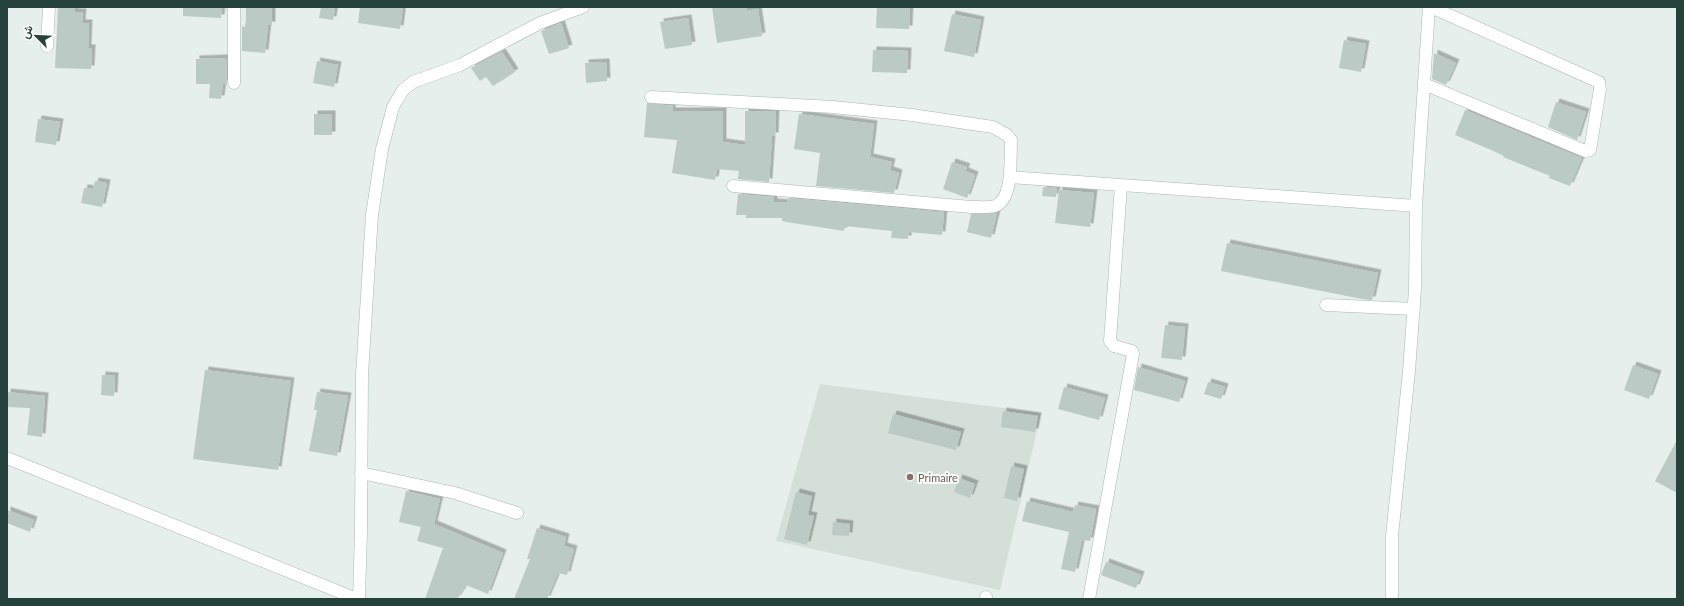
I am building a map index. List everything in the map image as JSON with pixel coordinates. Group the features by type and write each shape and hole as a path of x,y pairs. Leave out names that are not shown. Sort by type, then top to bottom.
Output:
{"street":[{"path":"46,46 49,7"},
{"path":"234,7 234,83"},
{"path":"7,458 358,599 362,531 362,375 372,216 382,149 393,107 403,90 413,82 460,65 540,23 583,7"},
{"path":"1392,599 1392,536 1414,309 1416,206 1424,84 1430,7 1599,82 1600,89 1590,150 1585,151 1424,84"},
{"path":"651,97 840,108 912,115 993,127 1011,140 1010,177 1004,198 995,206 971,207 733,186"},
{"path":"1010,177 1416,206"},
{"path":"1089,599 1133,354 1132,351 1114,346 1110,341 1121,185"},
{"path":"1326,304 1414,309"},
{"path":"361,473 455,493 517,513"}],"shaded area":[{"name":"Primaire","path":"820,384 1041,413 1000,590 776,541"}],"building":[{"path":"58,7 75,7 75,12 83,12 82,23 89,23 88,48 92,48 91,69 55,68"},
{"path":"183,7 222,7 221,18 183,16"},
{"path":"246,7 272,7 272,25 268,25 265,53 242,51 242,26 246,27"},
{"path":"321,7 335,7 333,20 319,18"},
{"path":"360,7 403,7 400,29 358,23"},
{"path":"712,7 747,7 747,11 758,9 762,36 717,43"},
{"path":"877,7 910,7 909,29 876,28"},
{"path":"952,14 981,20 974,57 944,51"},
{"path":"688,18 692,45 665,49 660,22"},
{"path":"561,23 569,48 549,54 541,31"},
{"path":"1344,40 1366,44 1361,72 1339,68"},
{"path":"873,50 908,51 907,73 872,72"},
{"path":"502,52 515,72 493,86 486,77 480,81 471,68"},
{"path":"1434,53 1456,63 1446,85 1432,79"},
{"path":"226,58 227,84 223,84 221,99 209,98 210,84 196,84 196,59"},
{"path":"317,61 338,65 334,87 313,83"},
{"path":"606,62 607,81 586,83 585,63"},
{"path":"1556,102 1586,112 1577,140 1548,127"},
{"path":"647,103 673,106 672,111 723,111 723,142 745,145 745,111 776,111 775,136 772,136 769,182 738,179 739,171 717,169 715,180 672,173 677,140 644,137"},
{"path":"1465,110 1582,158 1570,186 1549,178 1550,176 1455,135"},
{"path":"314,114 332,114 332,135 314,135"},
{"path":"799,114 874,124 870,157 892,162 890,170 899,173 894,193 816,186 820,153 794,149"},
{"path":"38,119 60,122 56,145 35,142"},
{"path":"952,162 967,167 965,171 975,175 967,198 943,189"},
{"path":"95,181 107,183 102,207 81,203 84,188 93,189"},
{"path":"1043,187 1057,188 1056,197 1042,196"},
{"path":"1059,190 1094,193 1090,227 1055,223"},
{"path":"738,194 774,197 774,202 787,203 788,198 944,212 942,235 909,232 908,239 891,238 892,231 845,226 844,231 782,221 782,218 746,218 746,215 736,215"},
{"path":"997,213 991,238 967,232 971,214"},
{"path":"1227,243 1378,273 1372,300 1221,271"},
{"path":"1165,325 1185,327 1182,360 1161,358"},
{"path":"1633,365 1658,374 1649,399 1624,390"},
{"path":"1138,367 1185,381 1179,402 1134,390"},
{"path":"205,370 291,381 278,470 193,459"},
{"path":"102,375 115,376 114,396 101,395"},
{"path":"1208,382 1225,387 1221,399 1204,394"},
{"path":"1064,387 1105,398 1099,420 1058,409"},
{"path":"7,392 45,396 42,437 27,435 30,408 7,407"},
{"path":"317,392 348,396 337,456 309,451 317,410 314,410"},
{"path":"1003,411 1038,416 1035,432 1001,427"},
{"path":"893,414 961,432 956,450 888,433"},
{"path":"1677,440 1677,493 1655,481"},
{"path":"1011,466 1024,469 1017,501 1004,498"},
{"path":"959,478 975,484 970,498 954,492"},
{"path":"406,491 440,499 434,524 503,553 488,594 466,585 457,599 425,599 443,548 417,541 421,527 399,522"},
{"path":"796,492 812,496 808,515 814,516 807,545 784,539"},
{"path":"1027,501 1073,512 1075,505 1096,509 1090,541 1082,540 1075,572 1061,569 1069,532 1022,521"},
{"path":"7,510 34,520 30,532 7,523"},
{"path":"833,522 850,524 849,536 832,535"},
{"path":"537,528 566,537 564,546 574,549 567,575 558,573 547,599 514,599 530,559 527,559"},
{"path":"1106,562 1141,575 1136,588 1101,575"}],"place":[{"name":"Primaire","path":"910,477"}]}
